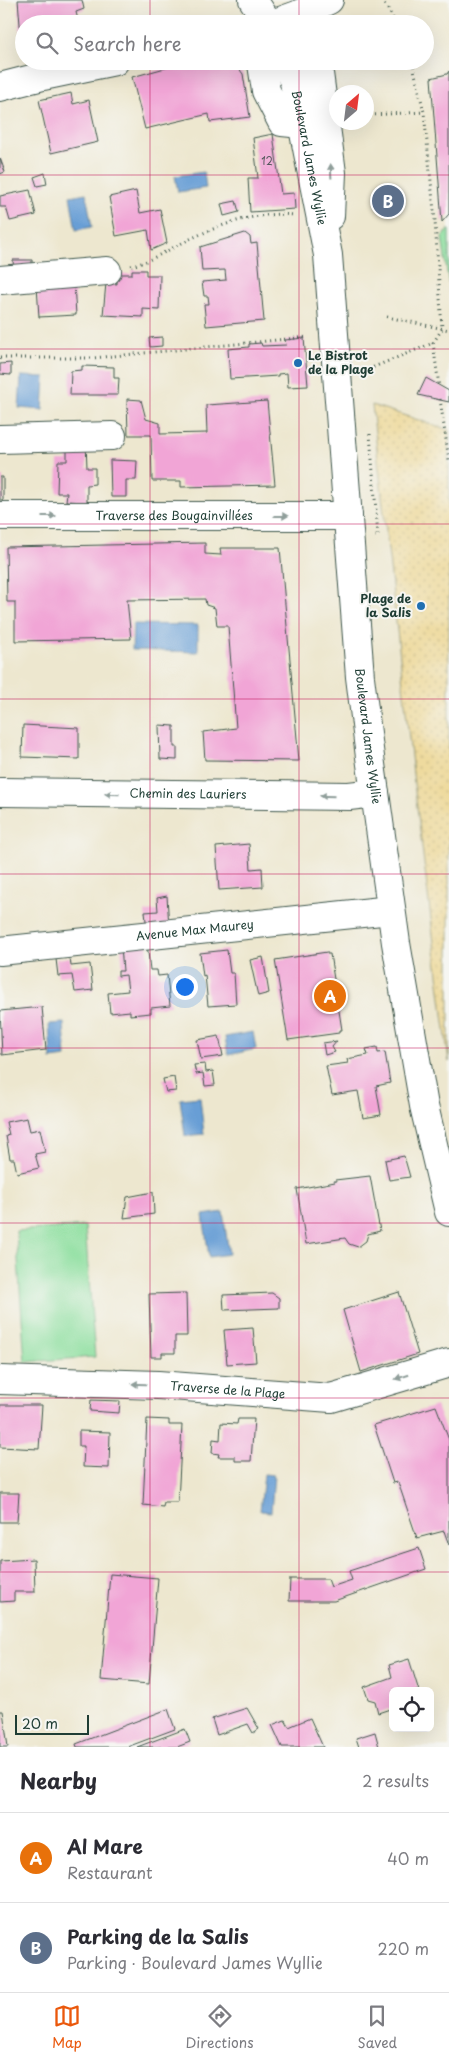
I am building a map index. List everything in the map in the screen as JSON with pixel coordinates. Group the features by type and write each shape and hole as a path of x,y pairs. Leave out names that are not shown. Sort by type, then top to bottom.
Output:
{"street":[{"path":"253,0 264,15"},
{"path":"294,13 329,0"},
{"path":"0,87 71,70"},
{"path":"262,70 266,91 282,122 302,124"},
{"name":"Boulevard James Wyllie","path":"289,70 294,82 328,255"},
{"name":"Boulevard James Wyllie","path":"318,70 332,173 328,255 360,677 391,910 424,1106 449,1212"},
{"path":"0,280 107,271"},
{"path":"0,439 112,436"},
{"name":"Traverse des Bougainvillées","path":"0,516 349,527"},
{"name":"Chemin des Lauriers","path":"0,792 349,796 375,793"},
{"name":"Avenue Max Maurey","path":"0,951 391,910"},
{"name":"Traverse de la Plage","path":"0,1380 158,1385 331,1398 449,1363"}],"path":[{"path":"383,0 391,15"},
{"path":"363,372 433,344 442,329 424,112 414,70"},
{"path":"374,115 424,112"},
{"path":"107,271 142,264 192,238 249,217 285,214 320,217"},
{"path":"387,317 449,330"},
{"path":"0,358 93,358 293,337"},
{"path":"433,344 439,386"},
{"path":"440,400 449,460"},
{"path":"349,527 378,536 369,427"}],"sand":[{"name":"Plage de la Salis","path":"372,405 449,430 449,1062 414,783"}],"green space":[{"path":"449,229 449,286 442,237"},
{"path":"85,1226 95,1357 25,1362 16,1231"}],"water":[{"path":"204,172 206,188 178,192 175,176"},
{"path":"86,193 92,227 76,230 70,196"},
{"path":"21,376 45,377 43,410 19,408"},
{"path":"133,624 198,625 198,652 132,650"},
{"path":"64,1023 66,1057 51,1059 49,1024"},
{"path":"253,1032 256,1049 228,1055 225,1037"},
{"path":"200,1097 204,1134 185,1136 180,1099"},
{"path":"223,1212 229,1254 209,1257 203,1215"},
{"path":"264,1474 274,1475 271,1512 260,1511"}],"building":[{"path":"18,0 82,0 84,9 76,12 77,15 19,15"},
{"path":"158,70 240,70 243,74 250,117 210,122 209,114 145,129 132,77"},
{"path":"449,71 449,214 442,222 431,78 447,74"},
{"path":"71,93 73,104 89,100 98,142 51,153 39,100"},
{"path":"273,134 281,194 294,193 295,209 250,212 248,178 258,178 253,138"},
{"path":"0,158 5,172 0,174"},
{"path":"45,173 47,184 37,186 34,177"},
{"path":"30,190 36,215 10,221 6,207 0,207 0,196"},
{"path":"136,191 140,213 160,209 167,243 151,250 148,230 116,236 109,197"},
{"path":"236,201 239,212 224,216 221,204"},
{"path":"245,233 250,237 251,244 257,243 264,321 206,326 204,304 209,304 208,296 204,296 202,282 226,280 225,270 202,271 200,247"},
{"path":"13,260 32,260 32,272 14,273"},
{"path":"132,270 146,270 146,275 160,275 159,310 143,309 143,317 103,315 106,283 117,284 117,274 132,274"},
{"path":"74,284 76,315 39,317 37,286"},
{"path":"162,337 162,346 150,347 149,338"},
{"path":"304,338 308,386 288,387 287,373 278,374 278,376 230,379 228,349 249,347 249,344 261,343 262,346 286,345 285,340"},
{"path":"11,363 11,375 0,374 0,364"},
{"path":"82,366 114,367 114,378 119,378 118,395 70,395 71,371 82,370"},
{"path":"426,378 449,391 449,402 418,395"},
{"path":"127,399 141,400 146,419 160,423 160,434 207,433 206,405 267,401 275,485 181,487 181,481 152,481 151,435 128,435"},
{"path":"67,442 86,442 87,468 95,468 95,484 87,485 87,502 66,501 67,493 57,493 58,461 67,461"},
{"path":"110,460 137,461 136,480 126,480 126,497 111,497"},
{"path":"0,477 3,477 3,500 0,500"},
{"path":"205,543 205,554 221,555 220,548 280,548 299,761 205,760 203,732 236,728 228,626 217,626 215,608 206,605 205,599 127,600 131,639 15,641 15,602 7,602 6,547"},
{"path":"23,725 79,728 79,759 22,757"},
{"path":"159,725 174,726 174,747 177,747 177,760 160,759"},
{"path":"249,844 251,869 262,868 263,887 219,890 216,847"},
{"path":"167,896 169,927 147,930 145,912 158,911 157,898"},
{"path":"147,943 150,970 157,970 158,976 167,975 170,1006 151,1008 151,1013 130,1015 130,1011 110,1013 108,993 128,991 126,975 118,976 118,971 123,971 121,946"},
{"path":"227,950 230,973 234,973 236,1004 208,1006 205,975 203,976 200,953"},
{"path":"327,952 327,954 330,954 342,1030 339,1030 339,1033 288,1040 275,960"},
{"path":"70,957 71,966 90,964 93,990 75,992 72,975 58,976 56,959"},
{"path":"263,957 269,993 258,996 250,960"},
{"path":"42,1007 46,1050 2,1055 0,1011"},
{"path":"219,1036 223,1056 201,1059 197,1040"},
{"path":"337,1041 332,1047 335,1052 325,1055 323,1043"},
{"path":"377,1047 378,1053 385,1052 390,1083 376,1086 381,1115 363,1118 358,1091 332,1095 326,1066 348,1063 347,1059 368,1055 366,1049"},
{"path":"205,1064 206,1072 213,1071 215,1085 205,1086 203,1073 196,1074 194,1065"},
{"path":"174,1077 176,1091 166,1092 163,1079"},
{"path":"27,1118 30,1131 40,1129 45,1152 35,1154 39,1168 17,1173 14,1159 10,1159 6,1136 9,1135 6,1122"},
{"path":"404,1156 410,1177 389,1180 385,1160"},
{"path":"370,1176 380,1231 368,1234 366,1241 358,1247 349,1244 345,1238 306,1244 297,1189 335,1182 335,1180"},
{"path":"153,1192 154,1214 124,1218 127,1197"},
{"path":"399,1292 418,1354 361,1372 343,1310"},
{"path":"186,1293 187,1336 175,1336 175,1353 162,1353 162,1357 151,1357 149,1294"},
{"path":"272,1293 279,1298 279,1308 224,1310 223,1295"},
{"path":"253,1328 256,1362 227,1364 224,1330"},
{"path":"91,1400 120,1401 119,1413 90,1411"},
{"path":"0,1405 42,1405 39,1449 0,1447"},
{"path":"436,1406 449,1440 449,1545 444,1531 417,1538 398,1482 393,1483 374,1425"},
{"path":"147,1419 169,1420 169,1425 182,1425 178,1502 164,1502 163,1507 143,1505"},
{"path":"238,1419 254,1419 251,1461 235,1461 235,1457 218,1457 219,1454 212,1453 213,1439 220,1440 221,1423 237,1424"},
{"path":"79,1431 110,1432 109,1468 83,1467 84,1446 79,1446"},
{"path":"0,1493 19,1493 17,1522 0,1522"},
{"path":"419,1548 426,1569 334,1601 289,1601 290,1579 328,1579 331,1587 352,1580 349,1571"},
{"path":"34,1559 35,1592 14,1592 14,1601 0,1602 0,1561"},
{"path":"110,1574 158,1578 149,1684 101,1680"},
{"path":"409,1659 418,1687 389,1687 389,1709 378,1713 375,1701 368,1699 364,1687 392,1677 389,1665"},
{"path":"247,1708 259,1729 253,1733 248,1724 217,1735 212,1719"},
{"path":"168,1709 175,1729 127,1747 77,1747 76,1744"},
{"path":"0,1711 3,1711 8,1747 0,1747"},
{"path":"310,1718 323,1747 282,1747 272,1725 285,1720 289,1727"},
{"path":"185,1729 190,1742 177,1747 137,1747"},
{"path":"375,1732 379,1747 359,1747 356,1738"}],"place":[{"name":"Parking de la Salis","path":"388,201"},
{"name":"Le Bistrot de la Plage","path":"298,363"},
{"name":"Plage de la Salis","path":"421,606"},
{"name":"Al Mare","path":"330,996"}]}
